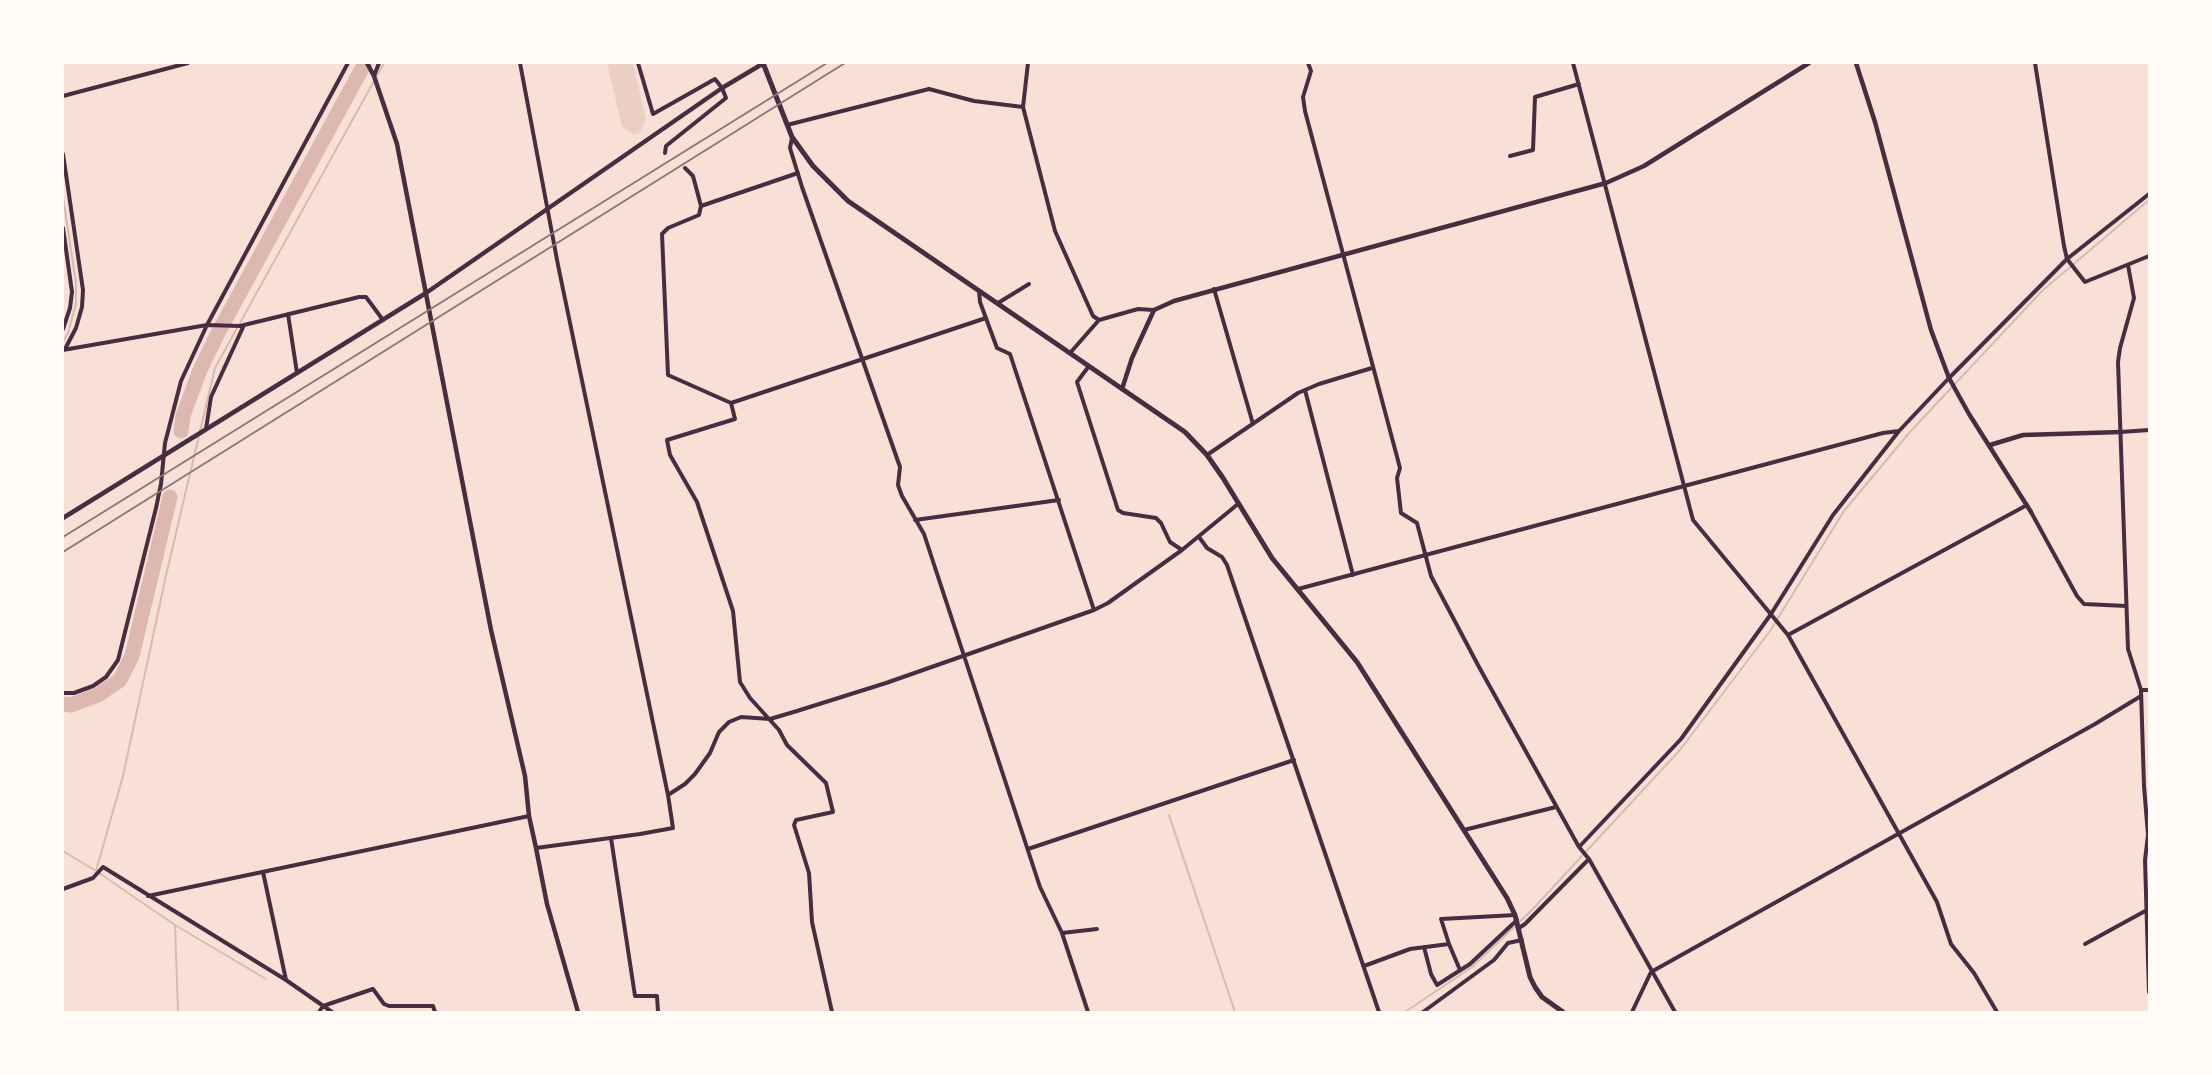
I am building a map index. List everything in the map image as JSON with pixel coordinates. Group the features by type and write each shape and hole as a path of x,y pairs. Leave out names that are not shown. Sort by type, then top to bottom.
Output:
{"main road":[{"path":"763,63 792,137 813,166 848,201 1185,432 1207,455 1272,558 1357,662 1507,898 1516,918 1530,977 1535,987 1542,997 1563,1012"}],"street":[{"path":"63,96 188,63"},
{"path":"63,693 74,693 93,686 106,677 118,660 157,500 167,433 181,381 207,325 348,63"},
{"path":"367,63 374,76 397,144 491,630 525,776 529,816 547,904 578,1012"},
{"path":"374,76 379,63"},
{"path":"520,63 558,265 673,828 536,848"},
{"path":"638,63 653,114 715,79 726,98 666,146 664,153"},
{"path":"63,518 426,293 722,88 763,63"},
{"path":"1028,63 1023,107 1055,231 1093,316 1099,321"},
{"path":"1308,63 1311,71 1304,97 1305,111 1400,468 1397,478 1401,513 1417,523 1424,557 1431,576 1479,667 1579,847 1589,859 1675,1012"},
{"path":"1573,63 1693,520 1788,635 1937,902 1951,944 1974,972 1997,1012"},
{"path":"1070,353 1099,321 1138,309 1154,310 1213,289 1606,183 1644,166 1809,63"},
{"path":"1856,63 1875,122 1930,330 1949,378 2028,504 2077,596 2085,604 2126,606"},
{"path":"2035,63 2067,258 2085,282 2149,256"},
{"path":"1510,156 1533,150 1535,97 1579,84"},
{"path":"786,125 929,88 974,101 1023,107"},
{"path":"792,137 790,148 798,173 900,467 898,485 924,534 966,656 1040,887 1062,933 1088,1012"},
{"path":"63,154 83,290 82,307 76,328 64,350"},
{"path":"685,168 693,176 701,206 699,215 668,228 662,234 668,375 731,403 986,318"},
{"path":"701,206 798,173"},
{"path":"1579,847 1681,739 1771,614 1833,515 1899,431 2067,258 2149,194"},
{"path":"63,228 72,292 70,308 63,329"},
{"path":"2128,265 2134,298 2120,348 2126,606 2128,649 2141,692 2148,835 2145,860 2149,992"},
{"path":"998,303 1029,284"},
{"path":"1213,289 1253,424"},
{"path":"978,290 980,302 997,348 1010,354 1094,610"},
{"path":"64,350 207,325 242,325 359,297 366,297 383,320"},
{"path":"1122,389 1131,358 1154,310"},
{"path":"288,314 297,373"},
{"path":"206,429 211,397 242,325"},
{"path":"1089,366 1077,382 1118,510 1123,513 1156,518 1170,542 1182,550"},
{"path":"1207,455 1305,390 1372,368"},
{"path":"1305,390 1353,575"},
{"path":"731,403 735,419 667,440 670,455 697,502 733,611 740,682 750,698 770,719 787,745 826,783 829,792 833,812 796,820 794,825 809,873 812,922 832,1012"},
{"path":"1990,445 2023,435 2149,430"},
{"path":"1297,590 1685,485 1883,433 1899,431"},
{"path":"915,520 1059,500"},
{"path":"668,795 695,774 710,753 719,732 729,722 741,717 770,719 966,656 1094,610 1108,603 1182,550 1238,504"},
{"path":"1788,635 2028,504"},
{"path":"1199,537 1207,548 1222,557 1227,565 1379,1012"},
{"path":"1632,1012 1651,972 2096,724 2141,692 2149,690"},
{"path":"1028,849 1294,760"},
{"path":"1464,830 1557,807"},
{"path":"148,896 529,816"},
{"path":"611,838 635,996 657,996 658,1012"},
{"path":"1519,928 1589,859"},
{"path":"63,889 93,878 103,867 286,980 332,1012"},
{"path":"263,872 286,980"},
{"path":"2085,944 2147,910"},
{"path":"1424,947 1431,974 1437,985 1470,964 1516,918"},
{"path":"1460,970 1441,919 1516,918"},
{"path":"1062,933 1097,929"},
{"path":"1423,1012 1494,960 1508,943 1522,940"},
{"path":"1364,966 1410,949 1449,944"},
{"path":"319,1012 323,1006 373,989 384,1004 389,1006 433,1006 435,1012"}],"shaded area":[{"path":"607,63 633,63 646,120 640,133 634,135 622,127"}],"waterway":[{"path":"181,431 183,416 200,370 218,333 365,63"},
{"path":"178,1012 175,925 96,871 123,776 167,571 215,368 384,63"},
{"path":"63,197 76,283 76,304 68,333 63,342"},
{"path":"1405,1012 1472,967 1532,910 1680,750 1770,631 1844,511 1909,433 2042,291 2149,200"},
{"path":"63,704 71,705 98,695 120,680 132,656 170,497"},
{"path":"1169,815 1235,1012"},
{"path":"63,851 96,871"},
{"path":"175,925 266,979"}],"railway":[{"path":"63,537 827,63"},
{"path":"63,552 845,63"}]}
